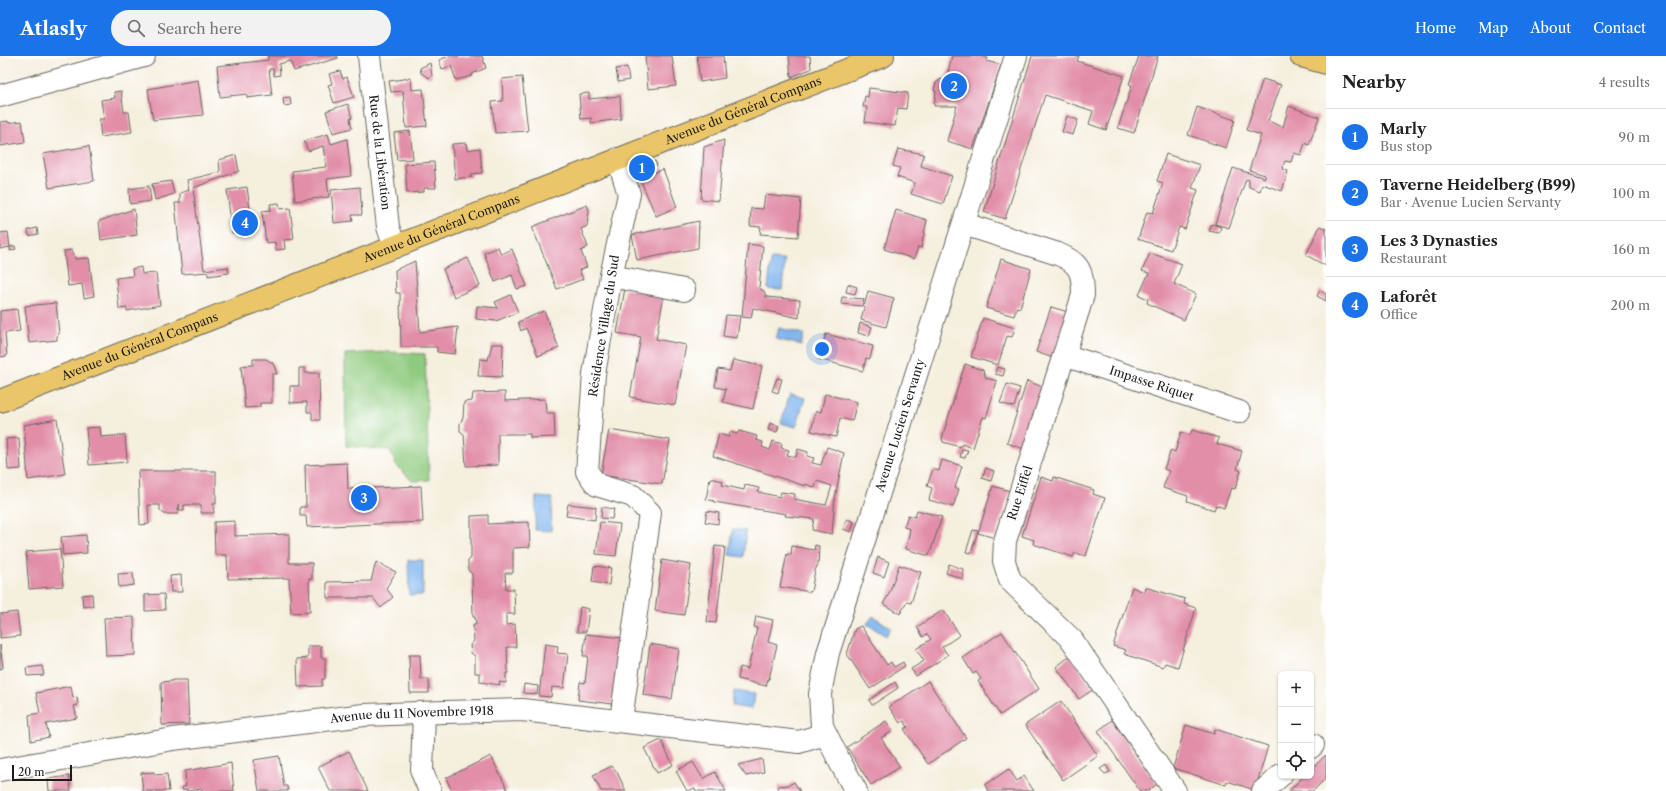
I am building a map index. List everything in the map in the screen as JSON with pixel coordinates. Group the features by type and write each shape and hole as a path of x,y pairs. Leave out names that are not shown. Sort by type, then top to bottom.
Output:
{"main road":[{"name":"Avenue du Général Compans","path":"0,401 883,56"},
{"path":"1301,56 1326,63"}],"street":[{"path":"0,96 144,56"},
{"name":"Rue de la Libération","path":"368,56 388,227 395,247"},
{"name":"Avenue Lucien Servanty","path":"856,791 825,734 820,710 820,694 828,653 1016,56"},
{"name":"Résidence Village du Sud","path":"618,159 629,194 610,276 594,374 587,472 597,484 633,496 650,514 621,720"},
{"name":"Rue Eiffel","path":"964,224 1058,254 1071,260 1080,270 1083,295 1005,541 1004,561 1010,580 1072,640 1176,791"},
{"path":"610,276 684,290"},
{"name":"Impasse Riquet","path":"1064,355 1239,412"},
{"name":"Avenue du 11 Novembre 1918","path":"0,770 173,739 364,715 522,710 621,720 799,742 825,734"},
{"path":"424,713 422,772 430,791"},
{"path":"1263,791 1278,778"}],"green space":[{"path":"388,352 425,354 429,480 412,481 396,465 390,450 346,446 345,354"}],"water":[{"path":"771,259 785,260 782,290 768,289"},
{"path":"779,328 804,334 801,345 776,339"},
{"path":"790,394 805,398 796,427 781,423"},
{"path":"536,497 552,498 551,531 535,530"},
{"path":"733,529 746,531 743,557 729,555"},
{"path":"408,560 423,560 423,595 409,595"},
{"path":"873,616 891,628 886,636 867,624"},
{"path":"734,691 754,694 752,709 732,706"}],"building":[{"path":"268,56 337,56 338,58 294,71 290,61 279,64 280,75 274,76 273,69 269,69 272,95 247,98 247,94 220,97 217,66 268,60"},
{"path":"449,56 482,56 486,68 472,74 472,76 456,80 451,66 442,69 439,60"},
{"path":"645,56 672,56 676,86 648,89"},
{"path":"697,56 723,56 725,78 700,82"},
{"path":"789,56 810,56 811,69 791,77"},
{"path":"952,56 978,56 988,58 986,61 1001,65 973,149 947,141 957,106 934,106 936,91 934,91 936,83 941,79 946,81"},
{"path":"1032,56 1079,56 1077,61 1124,76 1106,130 1089,124 1093,111 1045,95 1005,219 984,212"},
{"path":"1139,56 1158,56 1134,133 1118,128 1132,85 1129,84"},
{"path":"430,63 432,76 429,78 421,73 420,68"},
{"path":"627,67 629,80 618,82 616,69"},
{"path":"340,71 343,79 347,77 354,97 334,103 328,85 332,84 329,74"},
{"path":"522,77 528,131 495,133 492,102 503,101 502,79"},
{"path":"411,78 412,90 423,89 427,126 406,128 403,91 391,92 389,81"},
{"path":"1263,79 1281,85 1268,121 1283,127 1289,106 1319,117 1309,145 1305,143 1301,155 1294,153 1291,162 1285,161 1282,169 1288,171 1282,191 1262,184 1260,191 1249,187 1249,180 1246,179 1229,228 1215,224 1233,168 1265,178 1265,175 1249,170 1261,135 1246,130"},
{"path":"198,80 203,115 153,120 148,89"},
{"path":"869,88 908,93 906,109 898,108 895,126 865,122 867,107 863,107 865,96 868,97"},
{"path":"121,91 124,112 129,112 132,132 101,137 99,119 104,119 101,100 115,98 114,92"},
{"path":"589,93 589,99 620,96 621,119 591,123 591,118 581,119 579,94"},
{"path":"290,97 291,105 284,106 283,98"},
{"path":"348,104 352,118 350,119 352,128 333,133 326,111"},
{"path":"1197,107 1235,120 1226,148 1188,135"},
{"path":"1067,116 1078,120 1073,135 1062,132"},
{"path":"8,121 8,123 22,121 25,142 0,146 0,122"},
{"path":"410,131 413,159 397,160 394,133"},
{"path":"328,134 331,144 347,139 351,176 327,179 329,197 295,201 292,171 326,167 323,146 308,151 304,141"},
{"path":"724,140 719,201 701,199 704,147"},
{"path":"466,143 467,150 480,148 482,173 471,174 472,177 455,179 452,144"},
{"path":"89,146 94,181 49,188 43,154"},
{"path":"898,149 924,154 921,166 952,176 943,204 911,194 915,183 897,177 900,168 893,166"},
{"path":"1166,154 1200,165 1192,188 1198,190 1185,229 1179,227 1171,250 1138,239 1147,212 1153,213 1163,183 1157,181"},
{"path":"236,155 239,171 193,188 204,270 228,267 229,273 208,276 208,272 182,274 175,203 180,203 180,193 189,190 187,180 220,172 219,160"},
{"path":"655,161 657,165 646,170 644,166"},
{"path":"434,162 436,188 424,188 424,192 407,193 405,164"},
{"path":"663,169 677,207 656,216 640,179"},
{"path":"171,181 174,194 155,200 152,184"},
{"path":"149,186 151,201 130,204 129,189"},
{"path":"247,187 253,231 232,233 227,190"},
{"path":"360,187 362,215 352,215 353,221 334,223 331,190"},
{"path":"765,195 801,199 798,237 760,234 761,227 750,226 751,208 763,209"},
{"path":"279,203 280,209 290,208 294,239 284,240 285,249 276,250 275,242 266,243 262,211 271,210 270,204"},
{"path":"587,205 589,211 587,226 581,229 588,247 581,251 587,267 579,270 583,279 557,289 532,227"},
{"path":"134,209 137,235 101,240 99,221"},
{"path":"896,210 927,220 921,248 918,247 914,259 884,249"},
{"path":"699,221 698,248 637,260 632,235"},
{"path":"1212,224 1221,227 1219,233 1209,231"},
{"path":"1320,226 1326,229 1326,266 1306,255"},
{"path":"37,228 38,234 29,236 28,230"},
{"path":"8,232 10,247 0,249 0,233"},
{"path":"748,244 763,246 759,288 764,291 766,297 800,300 799,318 753,308 751,318 742,317"},
{"path":"15,246 16,249 10,251 10,247"},
{"path":"498,247 501,254 512,249 527,286 517,289 512,275 495,282 484,253"},
{"path":"72,250 72,254 74,254 75,259 89,258 94,296 84,298 82,284 68,286 64,251"},
{"path":"1150,253 1182,264 1174,284 1196,294 1184,320 1147,303 1148,299 1139,295 1149,273 1142,271"},
{"path":"468,258 480,286 454,297 443,269"},
{"path":"1001,259 1031,269 1020,308 1017,307 1014,316 986,308"},
{"path":"415,261 420,332 458,327 455,354 437,352 437,347 401,347 400,293 396,293 395,270"},
{"path":"141,267 142,274 156,273 160,305 127,311 127,308 119,309 116,278 133,276 132,269"},
{"path":"848,284 857,287 855,294 846,292"},
{"path":"625,288 664,295 656,339 686,345 675,405 630,397 641,337 617,333"},
{"path":"1320,290 1326,294 1326,301 1317,296"},
{"path":"868,291 894,298 886,327 861,320"},
{"path":"511,295 518,312 496,321 476,319 477,306 498,308 495,302"},
{"path":"842,297 864,299 862,306 841,304"},
{"path":"56,303 59,334 57,336 57,340 29,343 25,306"},
{"path":"1051,307 1068,312 1053,358 1036,352"},
{"path":"17,309 20,331 5,333 7,356 0,357 0,311"},
{"path":"544,311 559,348 538,356 526,328 521,331 518,322"},
{"path":"726,315 740,316 737,338 723,336"},
{"path":"983,318 1015,328 1012,337 1007,336 998,365 971,357"},
{"path":"860,323 872,327 869,336 858,333"},
{"path":"826,334 873,346 870,359 866,358 863,371 818,359"},
{"path":"492,344 503,344 502,377 478,376 480,359 488,360"},
{"path":"253,359 266,359 273,363 277,374 272,374 272,403 260,403 260,407 245,408 241,366 253,365"},
{"path":"733,360 762,366 753,409 723,402 726,389 715,387 718,369 730,371"},
{"path":"965,364 983,370 986,378 997,381 986,418 983,417 973,448 962,444 960,447 943,442 942,438"},
{"path":"997,367 1005,369 1003,376 995,374"},
{"path":"299,368 305,368 305,373 319,373 320,420 312,420 312,412 307,412 307,402 290,403 290,386 299,386"},
{"path":"777,378 782,379 778,393 772,391"},
{"path":"1027,381 1043,387 1024,449 1007,443"},
{"path":"1007,384 1020,388 1014,407 1000,403"},
{"path":"505,392 505,401 545,399 546,413 554,413 555,437 530,438 530,434 498,434 498,465 466,466 464,434 460,431 464,402 472,401 473,393"},
{"path":"825,394 857,402 852,421 840,418 836,437 811,431 816,411 821,412"},
{"path":"57,419 65,474 28,480 24,425"},
{"path":"770,423 779,426 777,432 768,430"},
{"path":"100,427 101,437 125,435 127,462 89,465 86,428"},
{"path":"609,430 670,440 662,484 601,475"},
{"path":"1192,430 1219,438 1217,444 1242,451 1237,469 1241,471 1235,489 1231,488 1224,508 1216,505 1214,510 1187,501 1188,496 1163,488 1169,471 1164,469 1171,450 1175,452 1181,432 1190,435"},
{"path":"739,431 757,436 756,440 763,442 762,447 770,450 773,441 782,444 781,448 789,450 787,455 796,457 798,449 808,452 807,456 814,458 812,463 821,465 827,447 844,453 835,498 832,534 812,530 814,519 785,516 786,514 714,502 706,499 710,478 723,481 722,485 744,490 745,485 759,488 758,492 780,497 781,492 795,494 794,499 826,505 832,486 817,481 815,488 806,484 805,486 713,456 719,434 729,437 730,432 737,434"},
{"path":"19,438 21,469 8,470 6,439"},
{"path":"962,449 968,450 965,458 960,457"},
{"path":"942,460 962,466 955,488 959,489 953,507 929,500 932,488 927,486 933,469 939,471"},
{"path":"347,463 348,489 421,486 423,522 307,527 306,516 300,516 300,507 306,507 305,465"},
{"path":"986,468 994,471 991,481 982,478"},
{"path":"138,471 216,471 216,504 213,504 214,513 201,513 201,505 184,505 184,510 179,510 180,505 178,504 178,514 164,514 160,510 160,505 148,505 149,524 140,525"},
{"path":"1041,477 1053,481 1054,477 1094,490 1093,494 1105,498 1086,556 1075,553 1073,557 1033,544 1034,540 1022,536"},
{"path":"993,486 1010,491 995,538 978,533"},
{"path":"568,504 596,507 595,520 566,516"},
{"path":"602,507 614,509 612,519 601,518"},
{"path":"917,510 942,517 929,556 906,549 910,529 904,527 908,515 915,517"},
{"path":"707,511 719,513 718,524 705,522"},
{"path":"488,515 488,524 529,522 530,547 513,548 513,573 505,573 506,589 514,589 515,614 506,614 506,625 515,624 516,647 507,647 508,673 506,673 506,683 499,682 500,685 480,682 480,673 475,673 475,656 471,653 470,645 474,641 473,625 476,625 475,617 473,617 472,574 468,570 468,561 471,558 471,516"},
{"path":"847,519 854,522 851,532 843,529"},
{"path":"235,521 235,536 289,534 289,563 312,563 312,579 309,579 310,612 291,613 289,578 228,579 227,555 215,555 214,522"},
{"path":"600,522 620,524 616,556 596,554"},
{"path":"973,530 978,531 971,553 966,552"},
{"path":"86,535 87,553 63,555 61,537"},
{"path":"815,545 819,546 818,565 815,570 811,592 780,587 787,554 791,555 792,546 814,550"},
{"path":"715,546 725,547 716,623 707,622"},
{"path":"60,549 63,586 29,589 26,552"},
{"path":"878,557 889,562 884,577 873,573"},
{"path":"662,560 691,565 684,615 655,611"},
{"path":"376,562 396,572 386,588 393,597 381,608 373,598 327,598 327,582 371,581"},
{"path":"949,564 963,569 963,579 946,573"},
{"path":"899,565 921,572 911,603 907,602 900,614 883,604 889,594"},
{"path":"594,566 611,568 609,585 592,582"},
{"path":"133,573 134,585 119,587 118,574"},
{"path":"181,575 182,592 171,592 170,576"},
{"path":"1132,587 1144,592 1145,587 1185,599 1184,604 1196,608 1178,667 1165,663 1163,667 1124,654 1126,650 1113,646"},
{"path":"92,594 93,606 83,607 82,595"},
{"path":"164,594 165,610 145,611 145,595"},
{"path":"580,607 589,609 586,632 577,632"},
{"path":"943,610 960,635 942,647 948,655 916,676 911,669 924,661 916,649 931,639 927,634 923,637 917,627"},
{"path":"17,612 20,636 0,638 0,614"},
{"path":"756,616 773,620 768,642 777,645 766,686 738,679 740,667 748,669 757,628 754,627"},
{"path":"134,617 135,655 106,656 104,618"},
{"path":"861,626 887,665 891,662 894,667 903,662 905,666 870,689 847,654 855,629"},
{"path":"1002,632 1039,689 1000,715 978,681 981,679 976,672 973,674 963,658"},
{"path":"586,634 623,638 616,696 613,696 612,704 578,700 580,682 585,683 588,656 583,656"},
{"path":"545,644 558,646 557,653 568,654 564,688 552,687 551,697 539,696"},
{"path":"650,644 679,649 672,699 643,695"},
{"path":"0,645 3,668 0,669"},
{"path":"308,646 321,646 321,658 325,658 325,679 322,679 322,686 298,687 297,659 308,658"},
{"path":"409,655 420,655 421,679 429,679 429,693 410,693"},
{"path":"1070,656 1094,689 1079,699 1056,667"},
{"path":"42,666 44,675 27,676 26,668"},
{"path":"187,680 189,724 162,725 161,682"},
{"path":"928,681 966,738 928,764 904,729 908,727 904,721 900,723 889,707"},
{"path":"895,682 898,688 872,705 869,700"},
{"path":"524,684 538,686 537,694 523,693"},
{"path":"71,686 73,698 77,697 78,705 74,706 77,718 46,724 49,737 31,741 29,715 40,713 36,693"},
{"path":"1061,701 1098,756 1063,780 1025,725"},
{"path":"1112,720 1157,784 1148,791 1140,791 1098,731"},
{"path":"886,721 893,731 881,738 900,767 871,785 847,747"},
{"path":"1186,725 1214,734 1215,729 1268,746 1255,790 1227,781 1226,785 1173,768"},
{"path":"661,740 673,765 657,773 644,748"},
{"path":"349,751 368,791 330,791 318,767"},
{"path":"1326,755 1326,778 1313,791 1289,791 1301,779 1314,779 1314,766"},
{"path":"279,756 284,786 287,786 288,791 259,791 254,760"},
{"path":"491,756 508,791 452,791 446,778"},
{"path":"762,759 764,772 746,776 738,765"},
{"path":"693,762 703,779 715,772 726,791 696,791 695,788 687,791 676,771"},
{"path":"231,763 234,791 202,791 202,789 187,791 187,789 183,791 182,787 186,786 185,771"},
{"path":"1106,765 1110,772 1105,774 1100,769"},
{"path":"612,766 617,772 626,791 601,791 593,775"},
{"path":"1009,769 1017,781 1024,776 1034,791 988,791 985,785"},
{"path":"154,772 155,775 167,774 169,791 143,791 141,773"},
{"path":"69,776 71,791 49,791 48,779"},
{"path":"794,782 800,791 777,791 779,786 789,785"}],"place":[{"name":"Taverne Heidelberg (B99)","path":"954,86"},
{"name":"Marly","path":"642,168"},
{"name":"Laforêt","path":"245,223"},
{"name":"Les 3 Dynasties","path":"364,498"}]}
